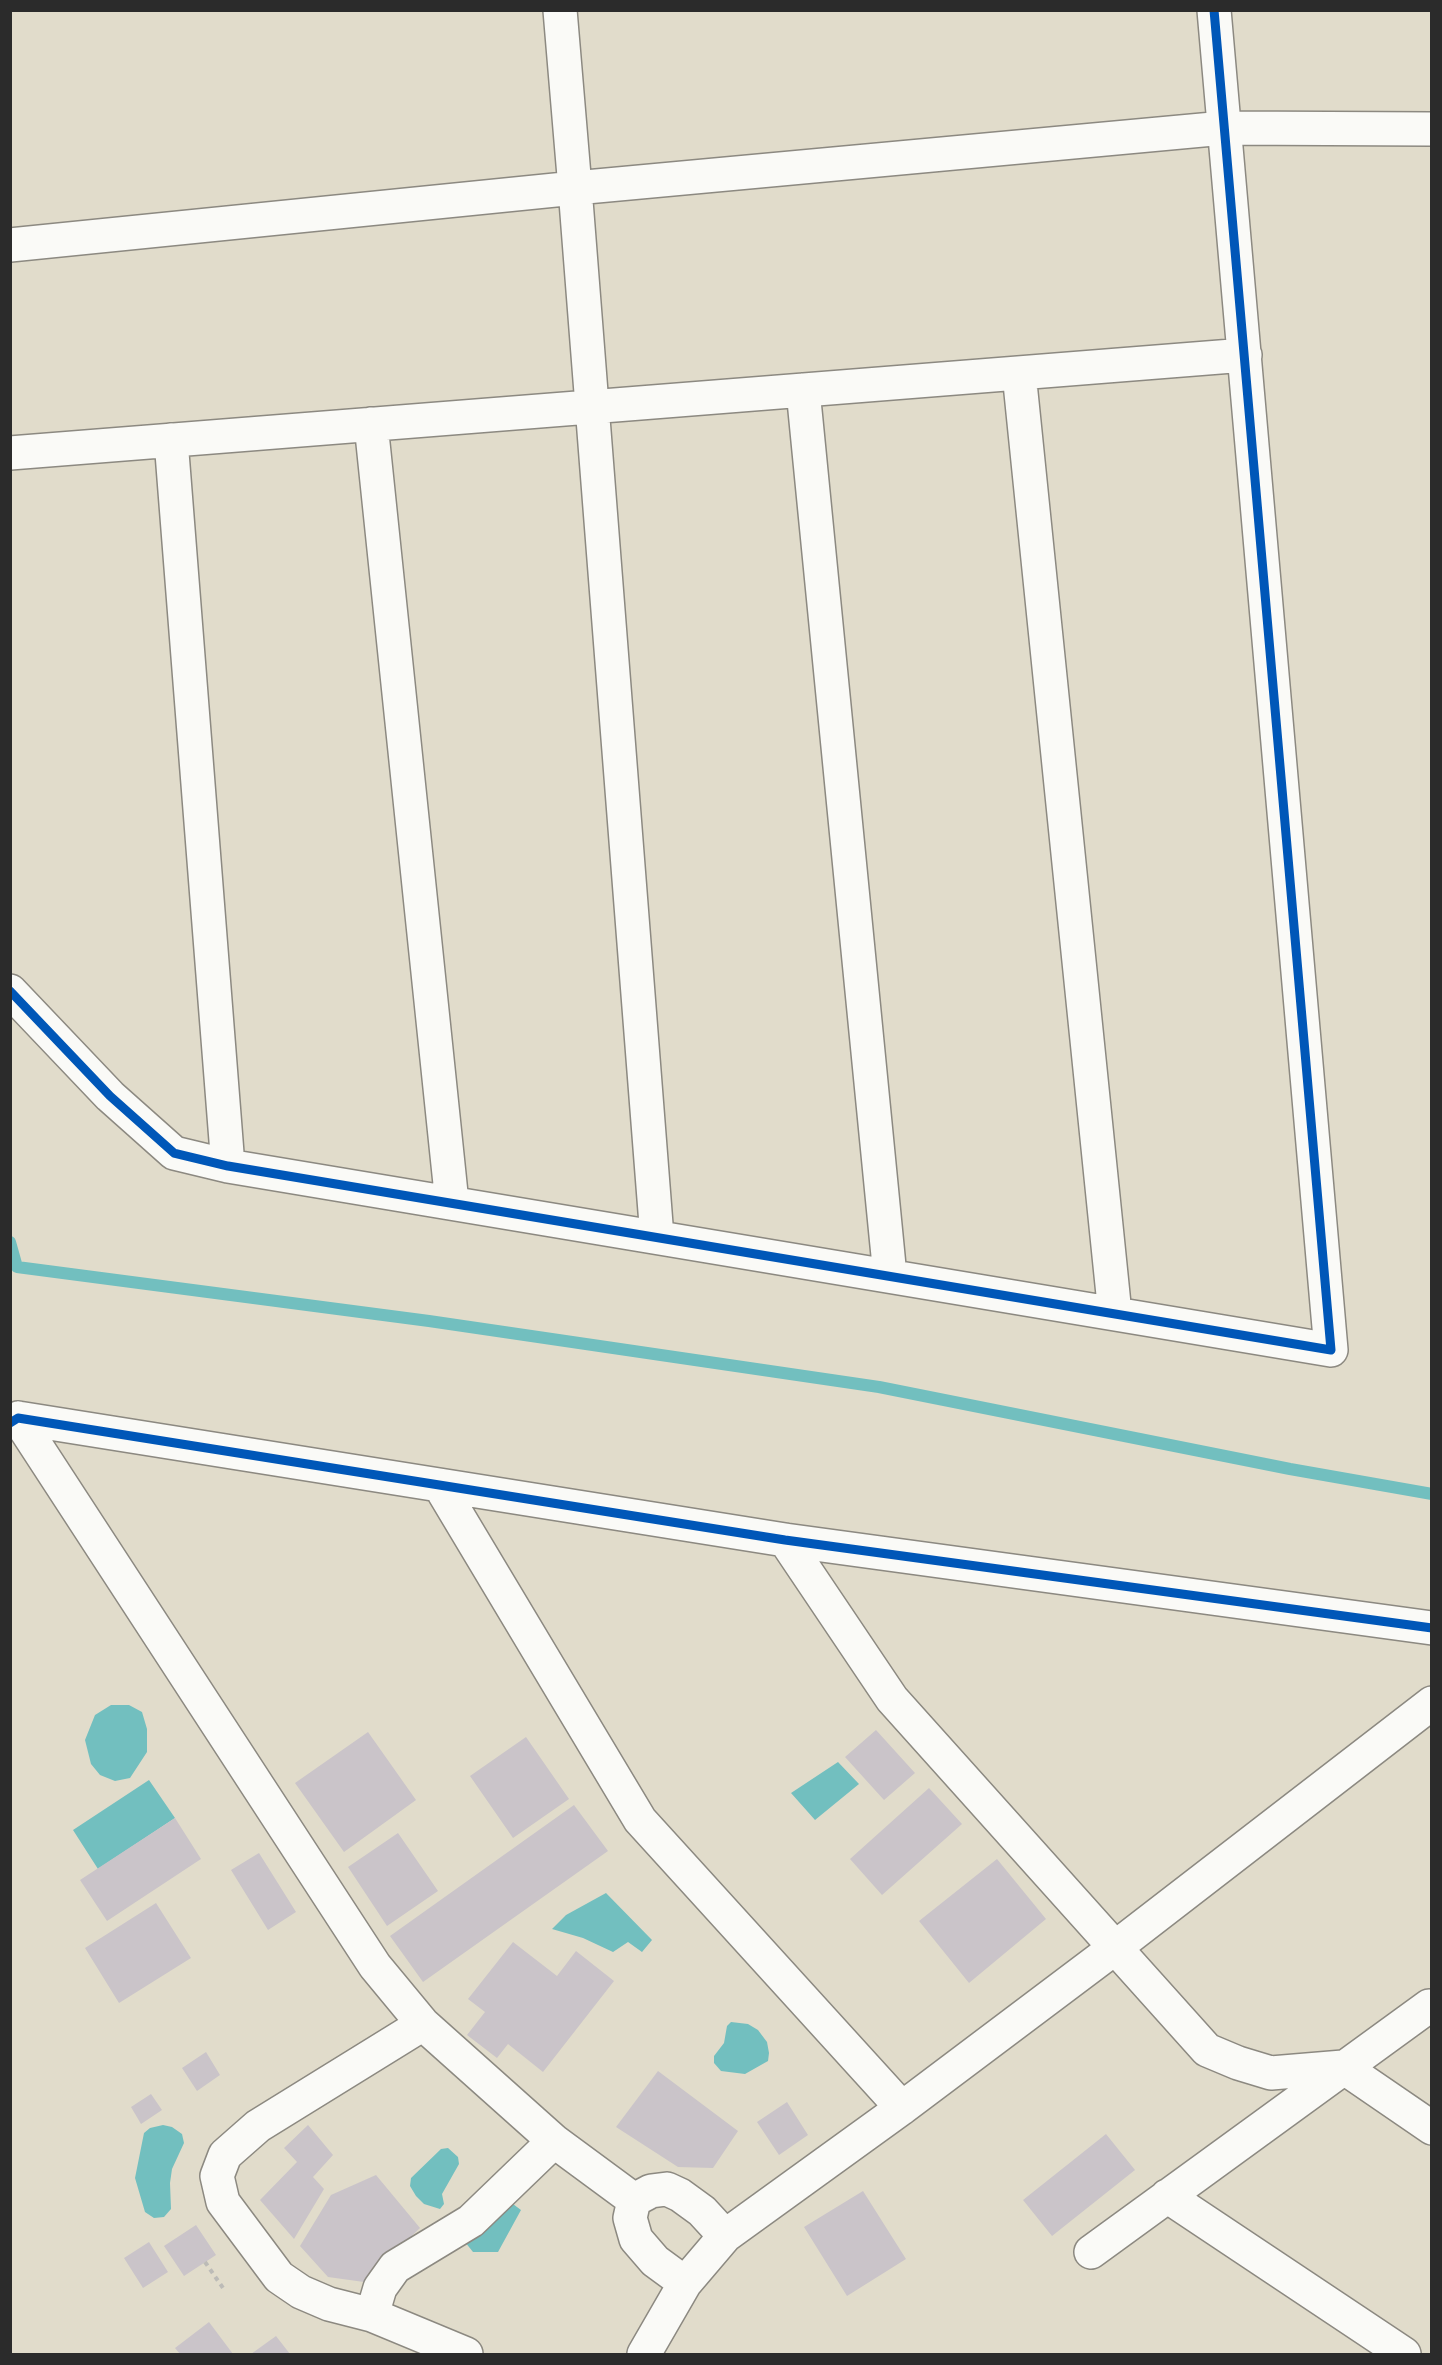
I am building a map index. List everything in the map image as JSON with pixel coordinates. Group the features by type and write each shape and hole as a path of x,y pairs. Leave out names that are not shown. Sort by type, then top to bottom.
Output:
{"street":[{"path":"560,10 657,1237"},
{"path":"10,991 110,1096 174,1153 228,1166 1331,1350 1214,10"},
{"path":"10,245 575,188 1224,128 1431,129"},
{"path":"10,453 1245,355"},
{"path":"1019,373 1115,1314"},
{"path":"804,390 890,1276"},
{"path":"371,424 452,1203"},
{"path":"171,440 228,1166"},
{"path":"14,1420 785,1540 1431,1628"},
{"path":"14,1420 375,1966 423,2024 554,2141 634,2200"},
{"path":"440,1486 640,1820 902,2108"},
{"path":"785,1540 892,1699 1207,2050 1271,2073 1343,2067 1431,2128"},
{"path":"644,2355 685,2283 725,2236 902,2108 1116,1947 1431,1703"},
{"path":"1091,2252 1429,2006"},
{"path":"423,2024 258,2126 225,2156 217,2176 222,2202 279,2277 301,2292 329,2304 372,2315 466,2355"},
{"path":"372,2315 380,2288 395,2267 471,2221 554,2141"},
{"path":"685,2283 655,2261 636,2239 630,2218 634,2200 651,2191 667,2189 680,2195 702,2211 725,2236"},
{"path":"1167,2196 1404,2355"}],"path":[{"path":"205,2262 223,2288"}],"water":[{"path":"111,1705 129,1705 142,1712 147,1729 147,1752 130,1778 115,1781 100,1775 91,1764 85,1740 95,1715"},
{"path":"838,1762 859,1784 815,1820 791,1793"},
{"path":"149,1780 175,1818 98,1869 73,1830"},
{"path":"606,1893 652,1940 642,1952 628,1942 613,1952 583,1938 552,1929 566,1915"},
{"path":"731,2022 748,2024 758,2030 767,2042 768,2061 745,2074 721,2071 714,2063 714,2056 724,2043 727,2026"},
{"path":"163,2125 172,2127 182,2134 184,2143 172,2169 171,2209 164,2217 154,2218 145,2212 135,2178 144,2133 150,2128"},
{"path":"448,2148 458,2157 459,2164 442,2194 444,2204 440,2209 424,2204 416,2196 410,2186 411,2178 441,2149"},
{"path":"509,2201 521,2210 498,2252 473,2252 465,2242"}],"building":[{"path":"876,1730 915,1773 884,1800 845,1757"},
{"path":"368,1732 416,1800 344,1852 295,1783"},
{"path":"526,1737 569,1799 513,1838 470,1776"},
{"path":"929,1788 962,1824 882,1895 850,1859"},
{"path":"574,1805 608,1851 423,1982 390,1936"},
{"path":"175,1818 201,1859 107,1921 80,1880"},
{"path":"398,1833 438,1891 387,1926 348,1867"},
{"path":"259,1853 296,1912 268,1930 231,1870"},
{"path":"997,1859 1046,1919 969,1983 919,1921"},
{"path":"156,1903 191,1958 119,2003 85,1948"},
{"path":"513,1942 557,1976 576,1951 614,1981 543,2072 508,2044 497,2058 467,2035 485,2012 468,1999"},
{"path":"206,2052 220,2075 197,2091 182,2068"},
{"path":"658,2071 738,2131 713,2168 678,2167 616,2127"},
{"path":"151,2094 162,2110 141,2124 131,2107"},
{"path":"787,2102 808,2135 779,2155 757,2122"},
{"path":"308,2125 333,2155 313,2177 324,2189 294,2239 260,2200 297,2162 284,2148"},
{"path":"1106,2134 1135,2170 1052,2236 1023,2200"},
{"path":"376,2175 420,2228 364,2282 328,2277 300,2246 331,2195"},
{"path":"863,2191 906,2259 847,2296 804,2227"},
{"path":"196,2225 216,2255 184,2276 164,2246"},
{"path":"149,2242 168,2272 143,2288 124,2258"},
{"path":"209,2322 233,2354 180,2354 175,2348"},
{"path":"276,2336 290,2354 251,2354"}],"waterway":[{"path":"10,1242 17,1267 429,1321 879,1387 1290,1469 1432,1494"}],"cycle path":[{"path":"10,991 110,1096 174,1153 228,1166 1331,1350 1214,10"},
{"path":"10,1423 18,1418 785,1540 1432,1628"}]}
